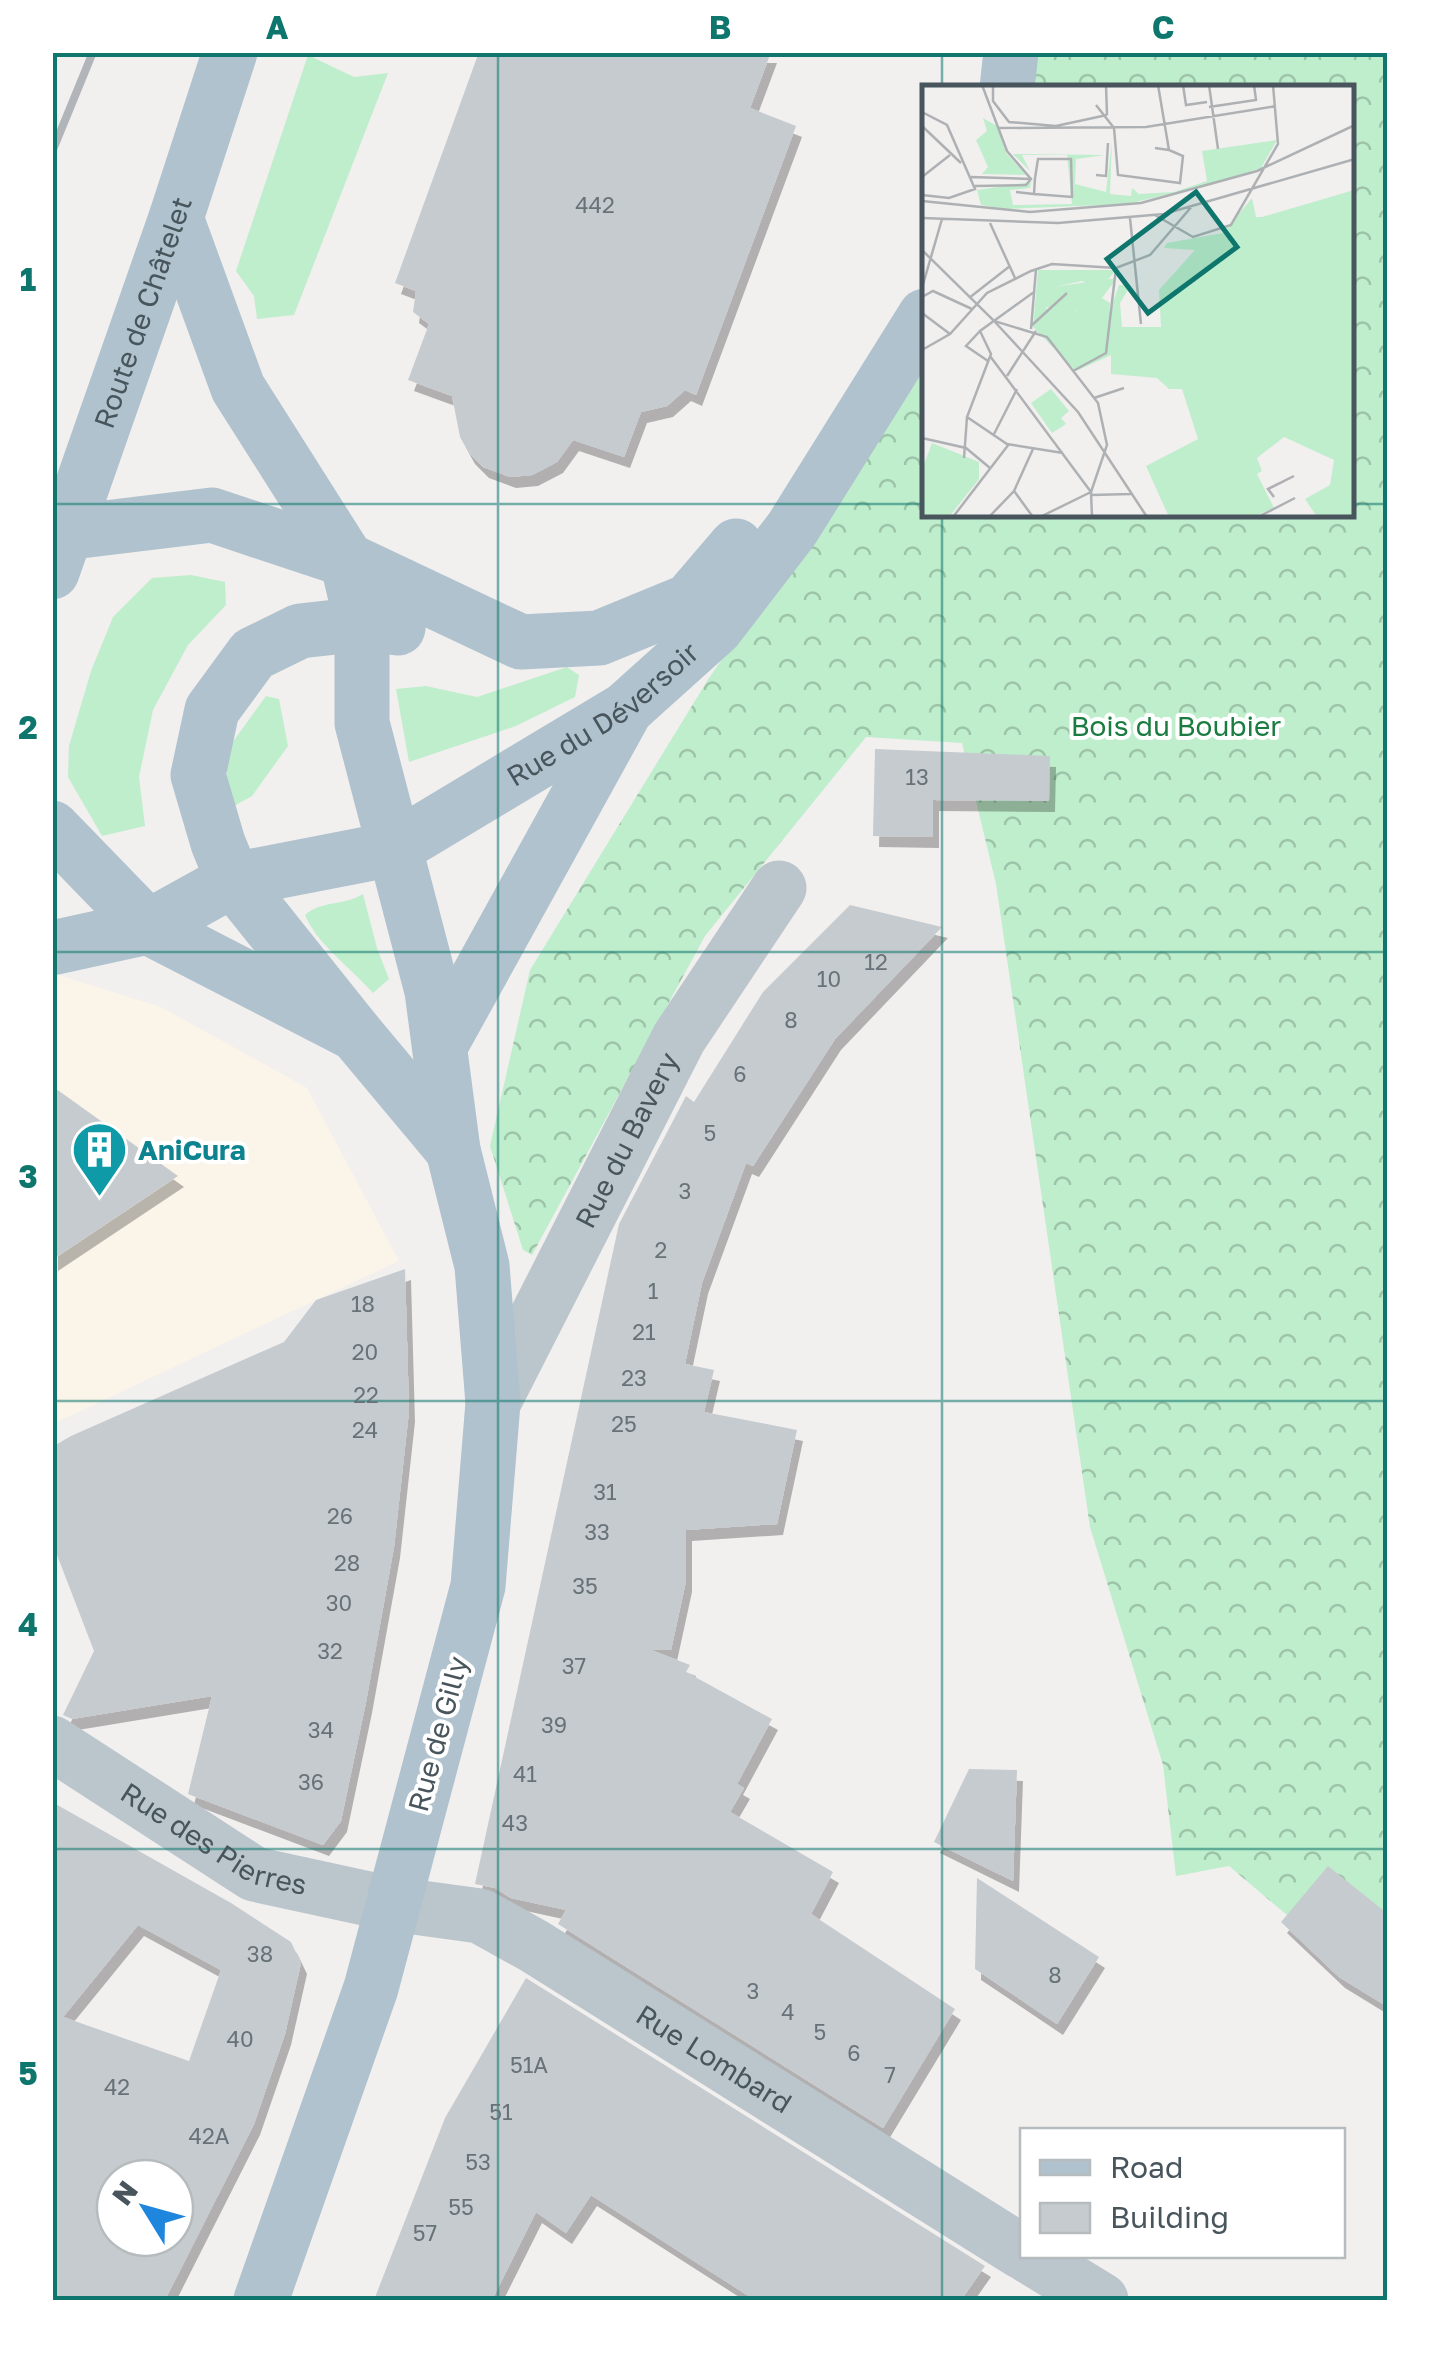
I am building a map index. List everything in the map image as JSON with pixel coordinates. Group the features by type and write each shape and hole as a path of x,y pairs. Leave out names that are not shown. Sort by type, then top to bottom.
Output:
{"main road":[{"name":"Route de Châtelet","path":"58,553 230,52"},
{"path":"1007,85 1011,52"},
{"path":"176,218 238,388 347,560"},
{"name":"Rue du Déversoir","path":"58,553 212,515 347,560 520,642 599,638 689,602 922,322"},
{"name":"Rue du Déversoir","path":"52,948 148,927 233,880 393,848 626,709 727,614 792,529 922,323"},
{"name":"Rue de Gilly","path":"260,2300 371,1988 478,1586 493,1403 482,1266 453,1150 432,991 362,723 362,624 347,560"},
{"path":"453,1150 233,880 198,775 212,710 254,654 300,632 362,624 520,642"},
{"path":"440,1046 626,709"},
{"path":"52,828 148,927 356,1034"}],"street":[{"name":"Rue du Bavery","path":"493,1403 679,1038 779,888"},
{"name":"Rue des Pierres","path":"52,1743 254,1874 392,1904"},
{"name":"Rue Lombard","path":"392,1904 480,1916 494,1923 1020,2250"},
{"name":"Rue Lombard","path":"1033,2258 1101,2300"}],"shaded area":[{"path":"52,973 161,1007 307,1088 399,1261 53,1424"}],"green space":[{"name":"Bois du Boubier","path":"1037,53 1387,53 1387,1994 1373,1988 1229,1866 1176,1876 1163,1765 1090,1527 996,884 962,743 866,737 705,936 532,1255 523,1250 490,1146 530,970 709,678 922,373 922,518 1355,518 1355,85 1033,85"},
{"path":"308,55 354,77 388,73 294,315 257,319 254,296 236,271"},
{"path":"191,575 225,582 226,605 188,645 153,710 139,777 145,826 102,836 68,777 69,746 91,671 113,617 152,578"},
{"path":"567,667 579,675 575,697 516,726 409,762 396,689 426,686 477,697"},
{"path":"266,696 279,699 288,746 252,796 227,810 227,750"},
{"path":"363,894 389,979 373,993 326,946 305,915"}],"building":[{"path":"479,52 771,52 750,108 796,126 696,395 685,390 667,406 641,412 624,457 573,440 557,462 532,475 510,477 483,467 469,453 460,437 452,396 408,380 429,324 413,312 416,291 395,283"},
{"path":"875,749 1050,756 1049,801 933,800 933,837 873,836"},
{"path":"850,905 942,927 835,1039 753,1166 746,1163 702,1283 685,1364 714,1370 704,1412 797,1430 777,1524 686,1530 686,1581 671,1650 648,1649 690,1665 686,1672 772,1719 737,1784 744,1788 730,1812 833,1872 811,1914 955,2009 883,2128 558,1924 566,1910 511,1898 495,1888 475,1884 619,1224 686,1096 694,1102 763,992"},
{"name":"AniCura","path":"52,1086 178,1176 52,1260"},
{"path":"405,1269 409,1411 394,1547 341,1821 323,1845 188,1794 212,1696 72,1719 63,1715 94,1651 52,1542 52,1447 284,1342 316,1300"},
{"path":"969,1769 1017,1770 1013,1881 934,1842"},
{"path":"52,1802 231,1903 291,1942 301,1963 285,2034 254,2124 195,2241 195,2158 95,2158 95,2258 186,2258 165,2300 52,2300","holes":["138,1925 221,1970 189,2061 63,2017"]},
{"path":"1328,1866 1388,1914 1388,2007 1339,1977 1281,1922"},
{"path":"977,1878 1099,1957 1057,2024 975,1969"},
{"path":"526,1978 985,2266 961,2300 755,2300 591,2195 566,2233 536,2212 492,2300 374,2300 445,2118"}],"railway":[{"path":"52,152 93,52"}],"place":[{"name":"AniCura","path":"99,1199"}]}
